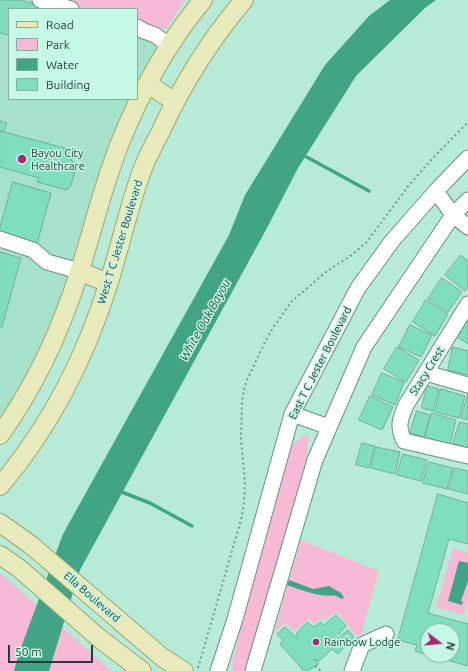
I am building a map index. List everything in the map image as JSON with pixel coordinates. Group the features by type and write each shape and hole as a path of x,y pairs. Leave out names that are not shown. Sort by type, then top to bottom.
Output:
{"main road":[{"path":"0,435 43,363 59,327 79,271 101,197 120,143 148,84 170,46 203,0"},
{"name":"West T C Jester Boulevard","path":"0,486 31,446 64,390 93,326 108,283 143,168 174,102 216,35 244,0"},
{"path":"148,84 174,102"},
{"path":"79,271 108,283"},
{"name":"Ella Boulevard","path":"0,524 32,545 163,658 184,671"},
{"path":"0,555 20,569 99,638 142,671"}],"street":[{"path":"40,0 68,8"},
{"path":"138,28 155,35 170,46"},
{"name":"East T C Jester Boulevard","path":"218,671 235,619 292,414 358,288 392,241 436,191 468,158"},
{"path":"436,191 463,208 468,227"},
{"path":"253,671 315,460 364,347 463,208"},
{"path":"0,239 33,250 47,262 79,271"},
{"name":"Stacy Crest","path":"468,304 406,405 400,422 400,433 404,441 468,456"},
{"path":"426,373 468,385"},
{"path":"292,414 329,426"},
{"path":"352,671 362,644 382,636"}],"path":[{"path":"315,666 321,671"}],"shaded area":[{"path":"0,0 57,0 85,8 8,8 8,100 134,100 70,279 41,351 0,423"},
{"path":"138,23 171,34 138,90"}],"green space":[{"path":"57,0 185,0 165,30 138,21 138,8 85,8"},
{"path":"304,435 309,437 306,462 247,666 244,671 233,671 232,664 248,602 254,562 287,451"},
{"path":"301,540 379,571 361,635 355,635 337,611 326,620 324,617 314,624 310,618 294,631 285,623 274,633"},
{"path":"453,548 468,553 468,599 464,615 436,607"},
{"path":"0,573 112,671 0,671"}],"water":[{"name":"White Oak Bayou","path":"390,0 436,0 425,8 356,76 298,168 267,228 80,570 49,671 14,671 19,653 63,534 229,235 245,195 325,65 369,16"},
{"path":"459,561 468,563 468,581 461,601 463,602 462,605 448,601"},
{"path":"289,580 313,589 329,586 343,594 329,596 315,594 287,585"}],"building":[{"path":"0,0 21,0 46,8 8,8 8,35 0,33"},
{"path":"0,121 7,123 4,132 0,131"},
{"path":"0,131 65,148 76,168 70,188 67,190 37,182 39,178 0,167"},
{"path":"13,182 51,193 37,244 0,233 0,228"},
{"path":"0,252 21,258 2,327 0,327"},
{"path":"461,255 468,261 468,287 465,291 445,275"},
{"path":"442,278 462,292 448,312 428,299"},
{"path":"426,300 448,314 435,336 413,322"},
{"path":"468,317 468,344 457,337"},
{"path":"410,325 432,335 421,357 399,347"},
{"path":"397,347 419,360 406,382 384,369"},
{"path":"453,347 468,351 468,375 448,370"},
{"path":"382,373 404,382 395,405 372,395"},
{"path":"427,386 439,389 433,411 422,408"},
{"path":"441,389 465,396 459,418 435,412"},
{"path":"468,394 468,420 461,418"},
{"path":"370,396 393,407 382,430 359,420"},
{"path":"417,411 430,415 424,437 410,433"},
{"path":"432,413 456,420 450,445 425,438"},
{"path":"460,422 468,424 468,448 453,443"},
{"path":"362,443 375,446 369,468 356,465"},
{"path":"376,447 400,452 395,474 371,468"},
{"path":"403,454 427,460 421,481 397,475"},
{"path":"429,462 453,468 447,489 423,483"},
{"path":"455,468 468,471 468,494 449,489"},
{"path":"438,494 468,503 468,544 449,539 428,613 468,624 468,666 457,663 460,663 460,623 420,623 420,653 415,651 417,645 398,640"},
{"name":"Rainbow Lodge","path":"336,615 346,626 337,636 338,638 348,630 354,637 338,654 332,649 319,661 314,659 319,664 307,671 304,671 280,644 283,640 277,634 285,627 296,637 298,636 296,634 307,622 314,627 321,622 324,625"}],"waterway":[{"path":"303,155 369,191"},
{"path":"119,491 150,503 192,526"},
{"path":"334,593 342,597"}],"place":[{"name":"Bayou City Healthcare","path":"22,159"},
{"name":"Rainbow Lodge","path":"316,642"}]}
